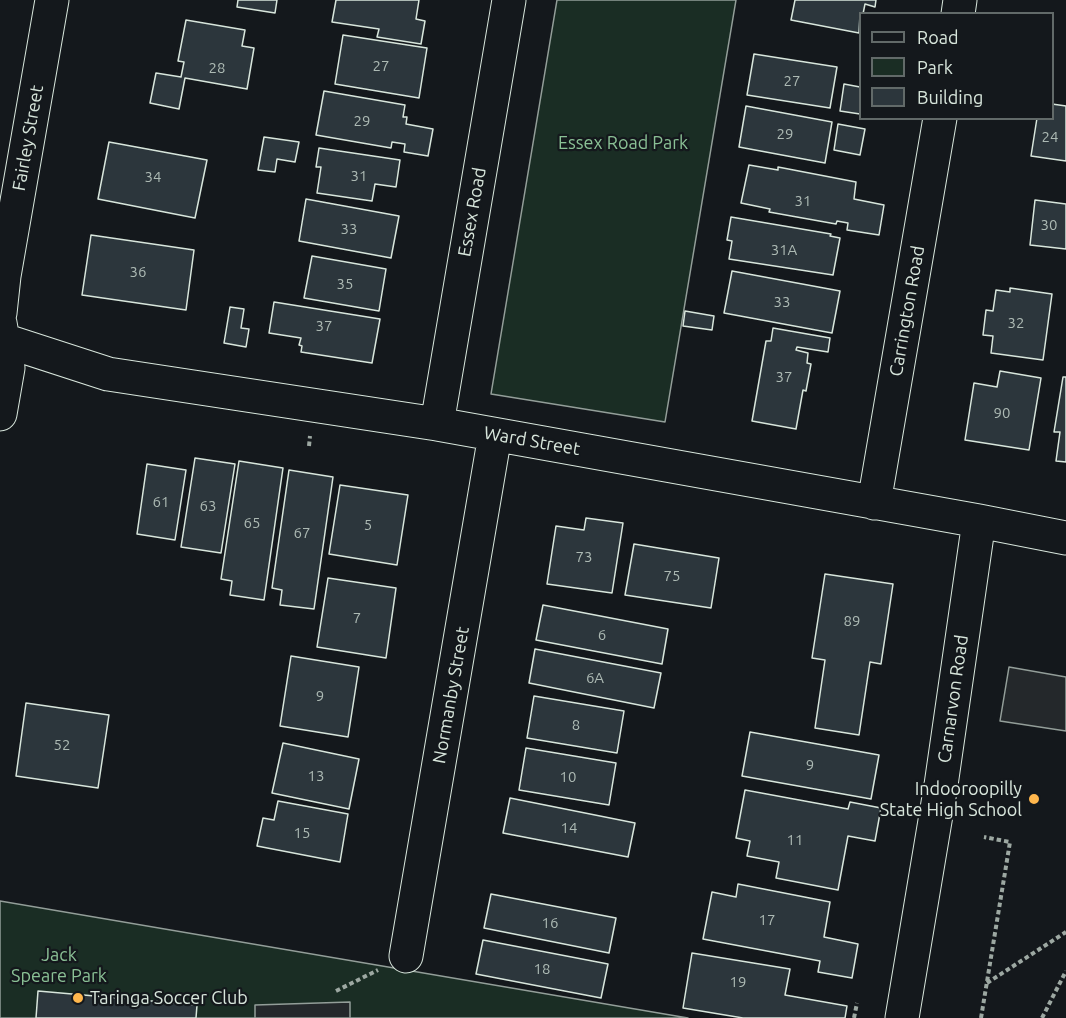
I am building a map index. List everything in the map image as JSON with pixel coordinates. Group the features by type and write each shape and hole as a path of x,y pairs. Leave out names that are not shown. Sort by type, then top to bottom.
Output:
{"street":[{"name":"Fairley Street","path":"0,414 9,368 1,329 4,276 52,0"},
{"name":"Essex Road","path":"437,424 509,0"},
{"name":"Carrington Road","path":"874,503 940,120"},
{"name":"Ward Street","path":"1,329 108,374 437,424 1066,538"},
{"name":"Normanby Street","path":"393,962 495,435"},
{"name":"Carnarvon Road","path":"902,1018 941,785 979,521"}],"path":[{"path":"981,1018 1010,842 984,837"},
{"path":"986,983 1066,932"},
{"path":"336,990 393,962"},
{"path":"1042,1018 1066,970"},
{"path":"854,1018 857,1004"}],"green space":[{"name":"Essex Road Park","path":"557,0 736,0 665,422 491,394"},
{"name":"Jack Speare Park","path":"0,901 688,1018 0,1018"}],"shaded area":[{"path":"1009,667 1066,677 1066,731 1000,721"},
{"path":"350,1002 350,1018 255,1018 255,1005"}],"building":[{"path":"238,0 277,0 275,13 237,7"},
{"path":"336,0 419,0 416,19 425,21 421,44 377,37 379,29 332,22"},
{"path":"795,0 876,0 875,7 865,4 863,12 859,12 859,33 791,20"},
{"path":"186,20 245,30 242,46 254,48 247,89 185,78 179,109 150,103 156,73 181,77 184,62 178,61"},
{"path":"343,35 427,48 419,98 335,84"},
{"path":"754,54 837,67 830,108 747,95"},
{"path":"844,84 859,87 859,114 840,111"},
{"path":"324,91 405,105 403,117 407,117 406,124 433,129 428,156 404,152 405,144 392,142 391,148 316,135"},
{"path":"1054,104 1066,106 1066,161 1031,156 1037,120 1054,120"},
{"path":"746,106 832,122 825,163 739,147"},
{"path":"838,124 865,129 860,155 834,150"},
{"path":"264,137 299,142 295,162 277,159 275,172 258,170"},
{"path":"109,142 207,160 195,218 98,199"},
{"path":"319,148 400,160 396,187 375,184 372,201 317,193 321,167 316,167"},
{"path":"749,165 778,170 778,167 856,182 854,199 884,205 879,235 847,230 848,223 837,221 836,224 769,212 770,209 741,203"},
{"path":"306,199 399,216 391,258 299,241"},
{"path":"1035,200 1066,204 1066,249 1030,245"},
{"path":"731,217 831,234 830,236 840,238 833,275 729,259 732,241 727,240"},
{"path":"91,235 194,250 186,310 82,295"},
{"path":"312,256 386,269 379,311 304,298"},
{"path":"732,271 840,291 832,333 724,313"},
{"path":"1010,288 1052,294 1043,360 991,353 993,336 983,335 986,310 993,311 996,290 1010,292"},
{"path":"274,302 380,319 372,363 301,352 302,346 299,345 301,338 269,333"},
{"path":"230,307 244,309 241,328 249,329 246,347 224,343"},
{"path":"685,311 714,316 712,330 683,326"},
{"path":"773,328 830,338 828,352 797,347 796,350 808,353 807,363 811,364 806,391 803,390 796,429 752,421 766,341 771,341"},
{"path":"1000,371 1041,378 1029,450 965,440 974,383 997,387"},
{"path":"1063,377 1066,377 1066,462 1056,461 1060,432 1054,432"},
{"path":"195,458 235,464 221,553 181,547"},
{"path":"239,461 283,468 264,600 230,595 232,581 221,579"},
{"path":"147,464 186,470 175,540 137,534"},
{"path":"289,470 333,477 314,609 280,605 282,590 272,588"},
{"path":"340,485 408,495 397,565 329,554"},
{"path":"586,518 623,523 612,593 547,584 556,526 584,530"},
{"path":"634,544 719,558 711,608 625,595"},
{"path":"825,574 893,584 881,664 870,662 859,735 815,728 825,660 812,658"},
{"path":"328,578 396,588 386,658 317,647"},
{"path":"543,605 668,629 662,664 536,640"},
{"path":"535,649 661,673 654,708 529,683"},
{"path":"291,656 359,667 348,737 280,726"},
{"path":"534,696 624,711 617,753 527,738"},
{"path":"26,703 109,715 98,788 16,776"},
{"path":"750,732 879,755 871,799 742,776"},
{"path":"283,743 359,759 349,809 272,793"},
{"path":"526,748 616,763 609,805 519,790"},
{"path":"745,790 848,809 850,802 881,808 875,841 848,836 838,890 776,878 779,862 747,856 750,841 736,838"},
{"path":"510,798 635,823 628,857 503,833"},
{"path":"278,801 348,814 340,862 257,846 263,818 274,820"},
{"path":"738,884 830,902 824,937 858,944 852,978 818,972 820,961 703,939 712,892 736,897"},
{"path":"491,894 616,918 609,953 484,928"},
{"path":"483,940 608,964 601,998 476,974"},
{"path":"692,953 790,969 785,995 847,1006 845,1018 743,1018 683,1008"},
{"name":"Taringa Soccer Club","path":"38,991 197,1005 196,1018 36,1018"}],"place":[{"name":"Indooroopilly State High School","path":"1034,799"},
{"name":"Taringa Soccer Club","path":"78,998"}]}
